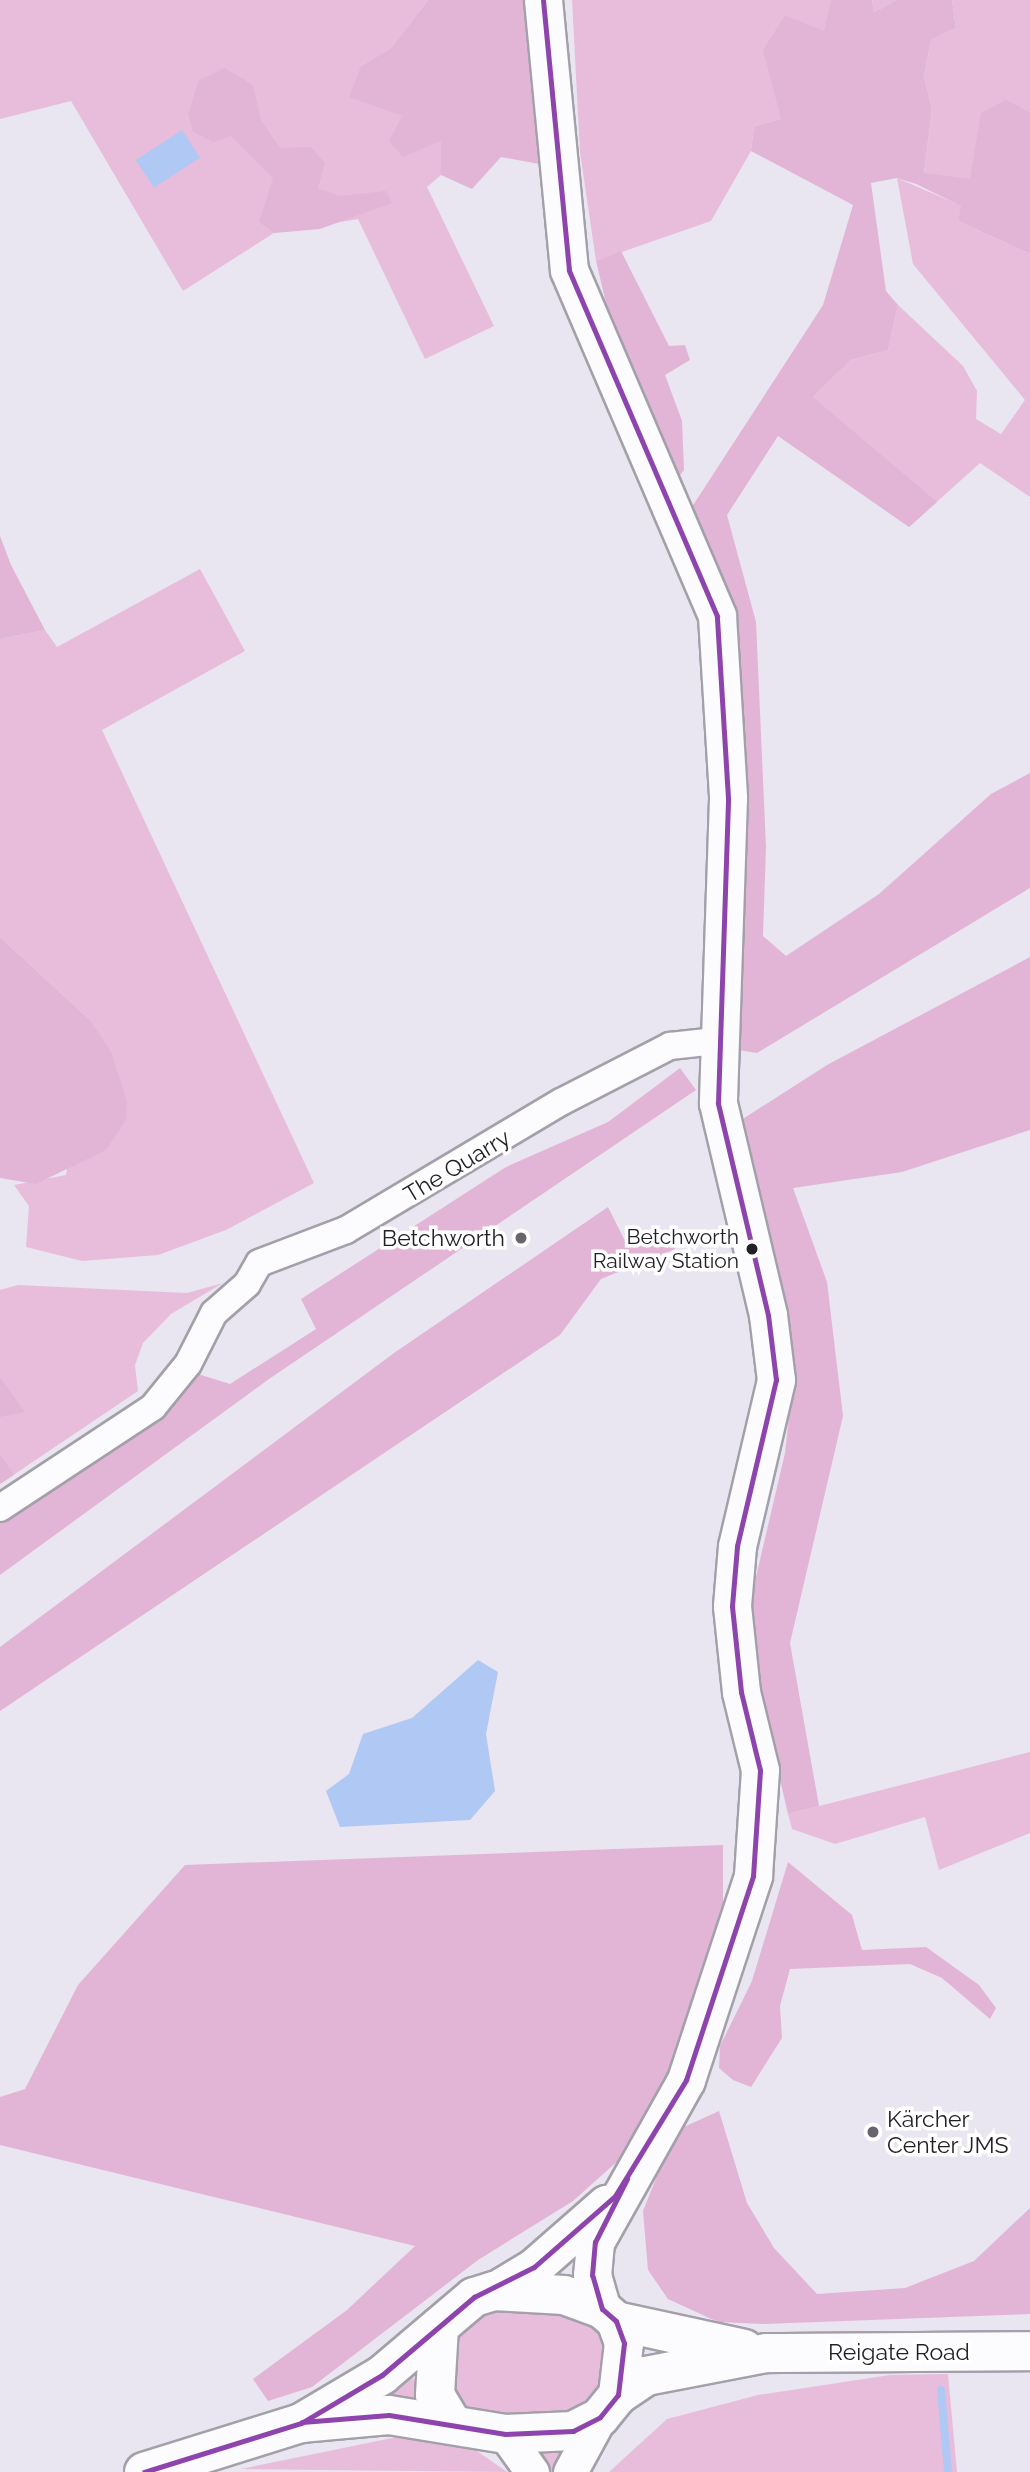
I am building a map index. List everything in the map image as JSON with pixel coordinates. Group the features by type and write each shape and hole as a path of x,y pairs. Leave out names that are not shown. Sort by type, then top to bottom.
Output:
{"main road":[{"path":"144,2472 301,2423 389,2414 505,2434 573,2431 609,2407 624,2343 593,2275 595,2242 615,2196 686,2080 753,1876 760,1770 741,1692 732,1606 737,1546 776,1380 768,1315 722,1141 716,1041 728,798 717,616 569,270 543,0"},
{"path":"301,2423 382,2375 474,2297 494,2291 534,2267 615,2196"},
{"path":"494,2291 564,2295 609,2315"},
{"name":"Reigate Road","path":"609,2315 767,2353"},
{"path":"439,2327 435,2395 452,2423"},
{"name":"Reigate Road","path":"609,2407 646,2376 767,2353 1030,2351"}],"street":[{"name":"The Quarry","path":"0,1508 153,1407 188,1364 214,1313 247,1284 259,1263 346,1230 561,1102 670,1046 716,1041"},
{"path":"570,2472 609,2407"},
{"path":"505,2434 532,2472"}],"shaded area":[{"path":"0,0 428,0 391,48 361,66 402,116 441,141 441,175 427,187 494,326 425,359 358,219 274,233 183,291 71,101 0,119"},
{"path":"428,0 535,0 545,165 501,157 472,189 441,175 441,141 403,157 389,141 402,116 349,97 361,66 391,48"},
{"path":"572,0 831,0 825,32 781,119 754,126 751,151 711,221 596,261 580,152"},
{"path":"831,0 872,0 874,12 897,0 952,0 956,28 931,40 924,76 932,109 924,173 970,179 981,113 1006,100 1030,112 1030,254 958,221 961,206 916,184 897,178 871,183 886,291 898,305 888,350 851,360 813,397 937,502 909,527 778,436 727,515 756,622 766,847 763,936 786,956 879,894 991,794 1030,773 1030,888 757,1053 725,1048 739,797 688,513 823,305 853,205 751,151 754,126 781,119 763,50 785,15 824,31"},
{"path":"872,0 897,0 874,12"},
{"path":"952,0 1030,0 1030,112 1006,101 970,180 924,174 932,109 924,76 931,40 956,28"},
{"path":"225,68 253,85 261,120 280,148 311,147 325,163 318,188 339,196 386,191 392,203 320,229 274,233 259,222 273,178 231,136 213,142 193,132 188,114 199,80"},
{"path":"897,178 962,206 958,221 1030,254 1030,497 980,463 909,527 813,397 851,360 888,350 898,305 963,366 977,391 976,419 1001,434 1025,400 913,264"},
{"path":"621,251 669,346 685,345 690,360 665,375 682,421 684,470 675,482 612,328 596,261"},
{"path":"0,536 11,565 45,630 0,639"},
{"path":"200,569 245,651 102,730 314,1183 226,1230 158,1255 82,1261 26,1247 29,1206 14,1185 66,1175 90,1020 0,937 0,639 45,630 57,647"},
{"path":"0,937 90,1020 111,1052 127,1101 126,1120 106,1150 36,1184 0,1178"},
{"path":"1030,957 1030,1130 902,1172 793,1188 827,1282 843,1416 790,1643 819,1806 788,1814 755,1671 752,1594 785,1453 792,1389 738,1122 827,1065"},
{"path":"680,1068 696,1090 269,1379 0,1575 0,1522 146,1425 198,1374 230,1384 316,1329 301,1299 506,1167 608,1122"},
{"path":"608,1207 625,1241 662,1231 675,1249 601,1279 560,1335 0,1711 0,1647 394,1353"},
{"path":"223,1283 171,1314 143,1343 135,1365 138,1391 0,1484 0,1290 18,1285 187,1293"},
{"path":"0,1377 25,1412 0,1417"},
{"path":"0,1454 14,1475 0,1484"},
{"path":"1030,1752 1030,1833 939,1870 925,1817 835,1844 792,1829 788,1814"},
{"path":"723,1845 723,1938 663,2086 629,2151 573,2201 478,2260 312,2387 268,2401 253,2379 347,2310 415,2246 0,2145 0,2097 25,2089 78,1985 185,1865"},
{"path":"788,1862 852,1915 862,1950 926,1947 979,1985 996,2008 990,2019 942,1978 910,1964 790,1969 780,2006 782,2038 751,2087 733,2080 719,2068 720,2046 752,1981"},
{"path":"719,2111 747,2203 774,2248 817,2294 905,2288 974,2261 1030,2208 1030,2314 764,2324 718,2322 668,2299 648,2270 643,2211 675,2131"},
{"path":"494,2307 559,2311 590,2323 609,2343 600,2393 580,2411 498,2420 466,2406 449,2378 451,2343 471,2316"},
{"path":"410,2371 424,2405 374,2403"},
{"path":"948,2374 957,2472 609,2472 667,2419 758,2395 890,2375"},
{"path":"397,2437 477,2451 507,2472 241,2469"},
{"path":"577,2437 559,2472 548,2472 535,2446"}],"water":[{"path":"182,130 200,158 154,188 136,160"},
{"path":"478,1660 498,1672 486,1734 495,1791 470,1820 340,1827 326,1791 349,1774 363,1734 412,1718"}],"waterway":[{"path":"941,2390 948,2472"}],"transit line":[{"path":"144,2472 301,2423 382,2375 474,2297 534,2267 615,2196 686,2080 753,1876 760,1770 741,1692 732,1606 737,1546 776,1380 768,1315 718,1103 728,798 717,616 569,270 543,0"},
{"path":"602,2309 592,2275 595,2242 627,2179"},
{"path":"302,2422 389,2415 505,2434 573,2431 600,2417 618,2395 624,2343 616,2321 602,2309"}],"place":[{"name":"Betchworth","path":"521,1238"},
{"name":"Betchworth Railway Station","path":"752,1249"},
{"name":"Kärcher Center JMS","path":"873,2132"}]}
